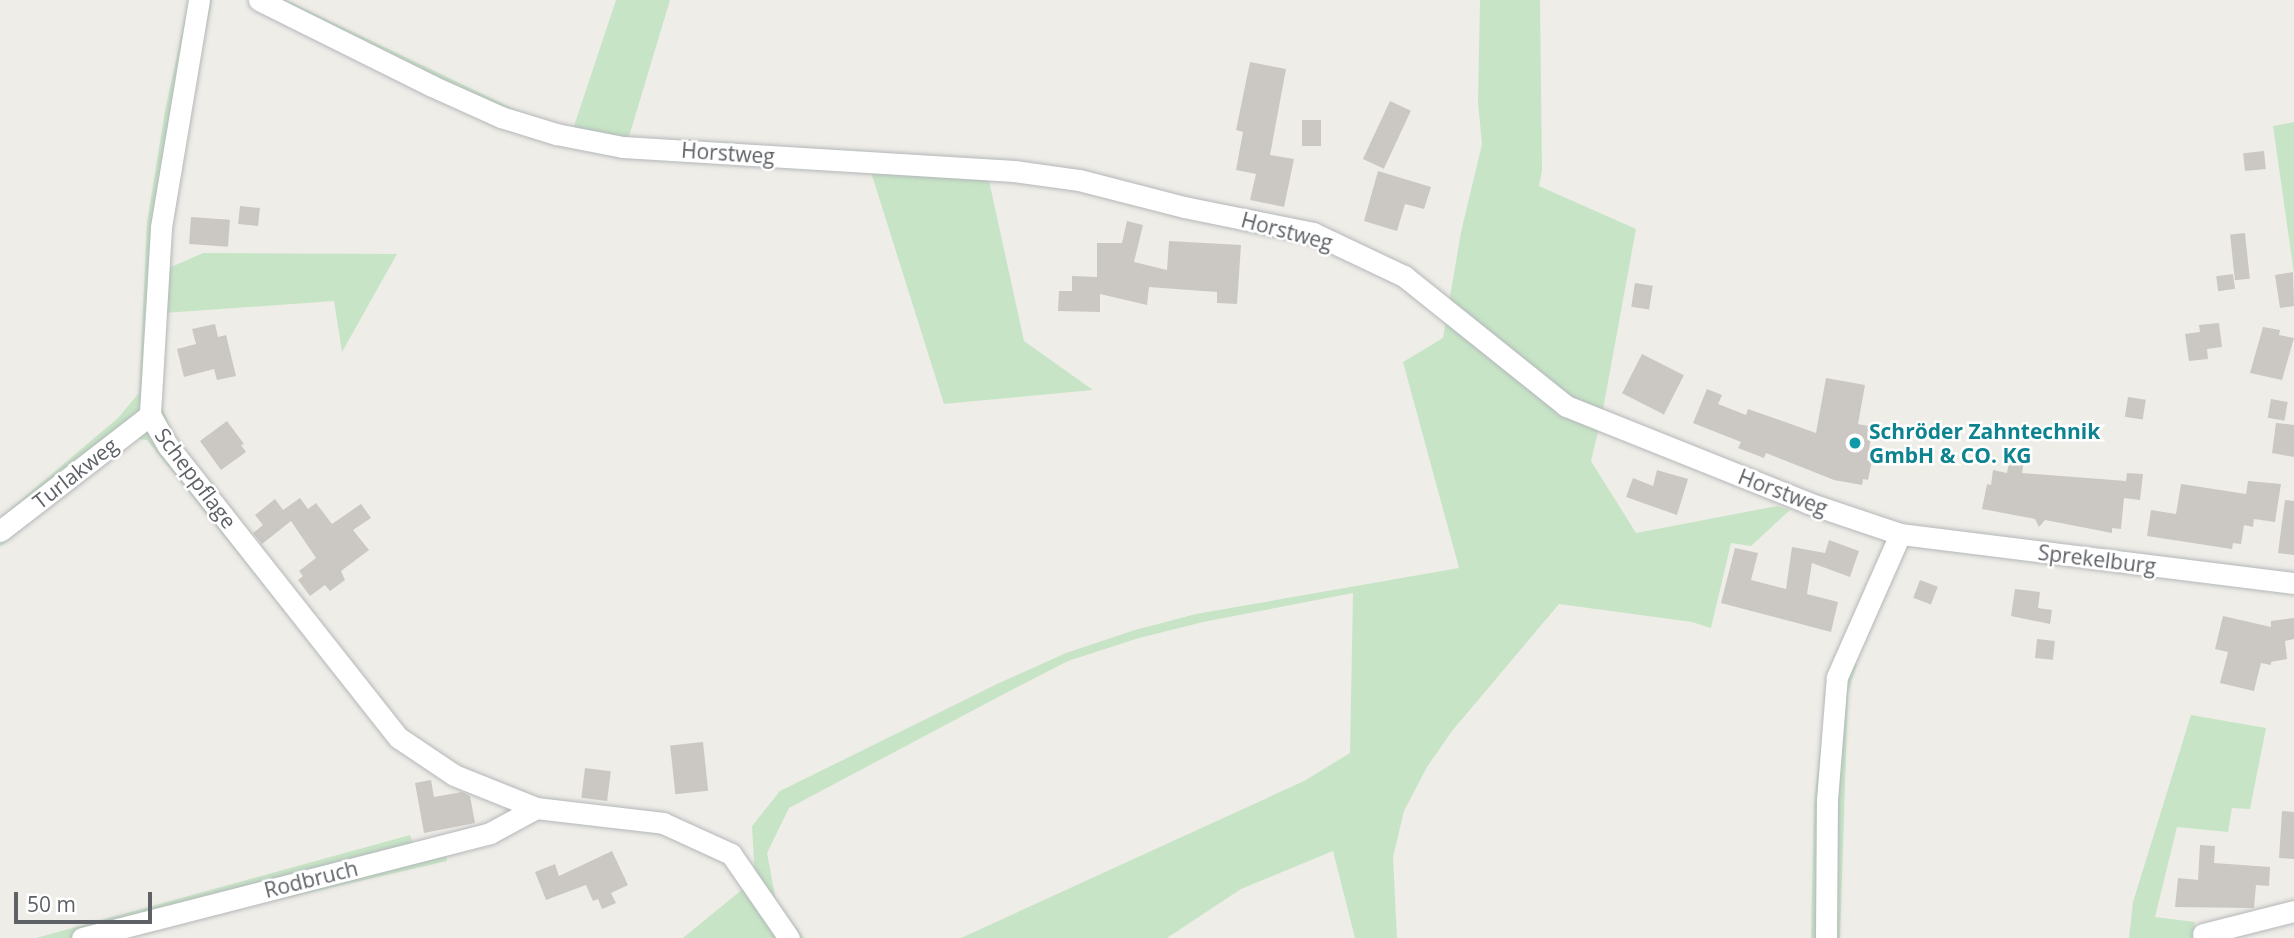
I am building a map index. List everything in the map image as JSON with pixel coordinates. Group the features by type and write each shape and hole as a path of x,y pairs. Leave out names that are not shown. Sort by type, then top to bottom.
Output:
{"street":[{"name":"Scheppflage","path":"199,0 161,228 150,415 169,446 399,738 454,775 507,798 536,808 663,823 731,854 789,938"},
{"name":"Horstweg","path":"259,0 444,92 501,117 556,134 623,146 1014,172 1066,178 1312,233 1404,276 1566,406 1753,482 1900,534"},
{"name":"Turlakweg","path":"0,531 150,415"},
{"name":"Sprekelburg","path":"1900,534 2294,583"},
{"path":"1826,938 1827,800 1837,677 1900,534"},
{"path":"507,798 511,823"},
{"name":"Rodbruch","path":"82,938 490,832 536,808"},
{"path":"2203,934 2294,911"}],"green space":[{"path":"189,0 212,0 171,201 169,268 203,253 397,254 342,352 334,301 164,313 161,403 176,443 393,717 412,736 395,748 147,440 132,438 0,547 0,518 118,418 139,393 147,223 165,111"},
{"path":"248,0 286,0 526,115 573,129 616,0 670,0 628,140 988,176 1024,341 1093,390 944,404 870,169 621,154 419,88"},
{"path":"1480,0 1540,0 1542,171 1539,186 1636,229 1591,461 1636,533 1777,506 1790,510 1751,546 1731,543 1711,628 1692,622 1559,604 1452,731 1427,767 1404,811 1393,857 1397,938 1355,938 1333,851 1241,889 1167,938 961,938 1304,781 1350,753 1353,593 1203,622 1139,638 1068,661 789,808 767,853 776,901 804,938 683,938 755,879 752,826 780,791 997,684 1066,653 1135,630 1196,614 1459,568 1403,362 1443,338 1461,232 1482,144 1478,103"},
{"path":"2294,122 2294,274 2273,126"},
{"path":"1836,657 1857,664 1848,693 1840,938 1811,938 1814,804 1829,673"},
{"path":"2191,715 2266,728 2250,809 2232,808 2228,832 2177,827 2155,917 2195,922 2193,938 2129,938 2133,902"},
{"path":"410,835 417,856 445,849 447,861 112,938 36,938"}],"building":[{"path":"1250,62 1286,69 1270,155 1294,159 1284,207 1250,200 1256,174 1236,170 1243,132 1236,130"},
{"path":"1390,101 1411,111 1384,169 1363,159"},
{"path":"1302,120 1321,120 1321,146 1302,146"},
{"path":"2264,151 2266,169 2245,171 2243,153"},
{"path":"1378,171 1431,187 1424,209 1405,204 1397,231 1364,221"},
{"path":"240,206 260,208 258,226 238,224"},
{"path":"191,217 230,220 228,247 189,244"},
{"path":"1127,221 1143,225 1134,262 1167,270 1169,241 1241,245 1237,304 1217,303 1217,292 1149,287 1147,305 1100,294 1100,312 1058,311 1059,291 1072,291 1072,276 1097,277 1097,243 1122,243"},
{"path":"2245,233 2250,279 2235,280 2230,235"},
{"path":"2293,272 2294,306 2280,308 2275,275"},
{"path":"2233,274 2235,289 2218,291 2216,276"},
{"path":"1635,283 1653,286 1649,310 1631,307"},
{"path":"2219,323 2222,347 2207,349 2208,359 2189,361 2185,334 2200,332 2199,325"},
{"path":"215,324 218,337 226,335 236,376 217,380 214,369 184,377 177,349 196,344 192,329"},
{"path":"2263,327 2280,330 2279,335 2294,338 2282,380 2250,373"},
{"path":"1642,354 1684,375 1664,415 1622,393"},
{"path":"1826,378 1865,385 1858,424 1873,427 1867,460 1872,461 1868,480 1863,479 1862,485 1834,480 1766,453 1764,458 1738,448 1741,442 1693,423 1707,389 1722,395 1718,404 1746,415 1748,409 1816,433"},
{"path":"2128,397 2146,400 2143,420 2125,417"},
{"path":"2271,399 2288,402 2284,421 2268,418"},
{"path":"227,421 244,444 241,445 246,452 221,470 200,441"},
{"path":"2276,423 2294,425 2294,457 2272,453"},
{"path":"2012,445 2026,448 2022,473 2126,481 2127,473 2143,474 2140,500 2124,498 2121,529 2112,528 2112,533 2045,520 2039,527 2035,519 1982,509 1987,484 1991,485 1993,470 2007,473"},
{"path":"1657,470 1688,479 1677,515 1626,497 1633,478 1653,486"},
{"path":"2248,481 2281,484 2275,522 2254,519 2253,527 2244,525 2241,544 2233,543 2232,549 2147,536 2151,510 2176,514 2181,484 2246,494"},
{"path":"300,498 308,509 316,503 332,524 361,504 371,518 353,530 369,550 341,571 345,580 330,591 325,585 310,596 298,580 303,576 299,571 316,558 291,521 262,544 253,533 263,525 255,515 275,499 283,510"},
{"path":"2285,500 2294,501 2294,555 2278,553"},
{"path":"1829,540 1859,551 1850,577 1812,563 1807,594 1838,602 1831,632 1721,603 1735,548 1758,553 1751,580 1786,589 1792,547 1825,553"},
{"path":"1920,580 1938,587 1931,605 1913,598"},
{"path":"2015,589 2040,592 2038,608 2052,610 2050,624 2011,616"},
{"path":"2223,616 2271,627 2271,621 2294,618 2294,639 2285,641 2287,659 2271,662 2271,665 2261,663 2254,691 2220,683 2228,652 2215,649"},
{"path":"2037,639 2055,641 2053,660 2035,658"},
{"path":"703,742 708,791 675,794 670,745"},
{"path":"585,768 611,771 607,801 581,798"},
{"path":"431,780 434,797 462,792 470,796 475,823 424,833 415,783"},
{"path":"2282,811 2294,812 2294,859 2279,858"},
{"path":"2200,845 2215,846 2214,863 2270,867 2269,886 2256,885 2254,908 2175,907 2178,878 2198,880"},
{"path":"612,851 628,885 611,893 616,903 602,909 598,899 593,901 586,885 546,900 535,872 555,864 559,876"}],"place":[{"name":"Schröder Zahntechnik GmbH & CO. KG","path":"1855,443"}]}
